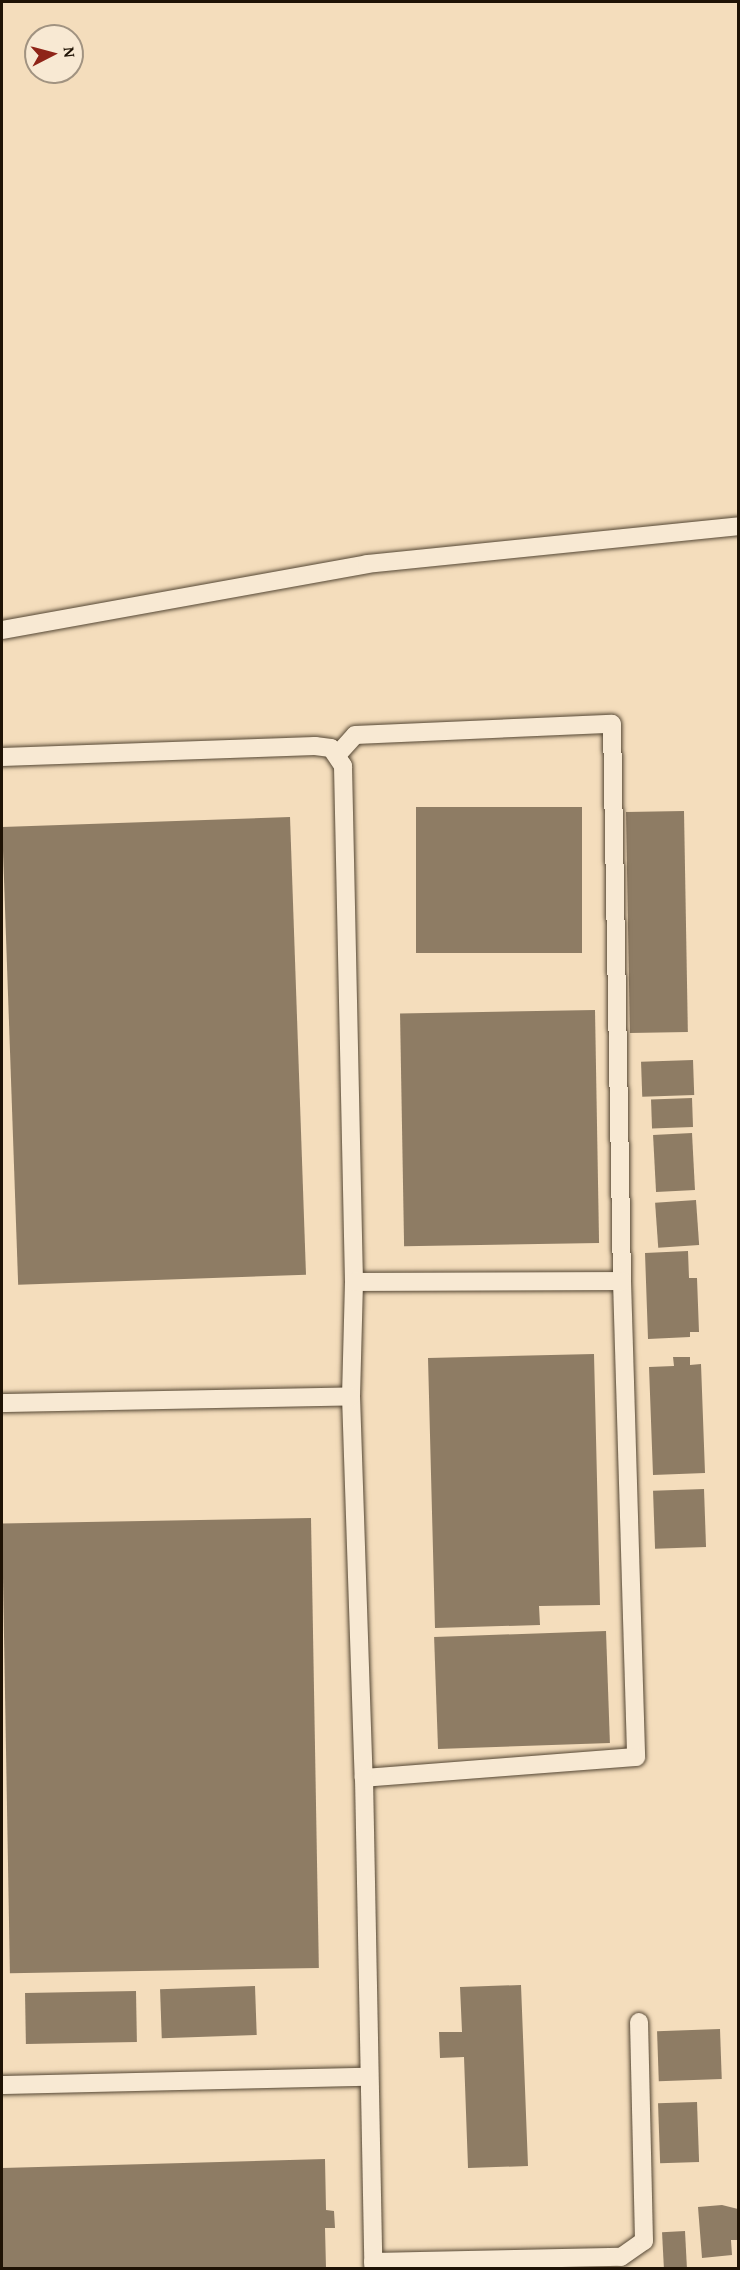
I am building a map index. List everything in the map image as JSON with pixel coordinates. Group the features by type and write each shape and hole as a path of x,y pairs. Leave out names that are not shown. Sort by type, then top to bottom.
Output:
{"lane":[{"path":"2,630 367,564 738,525"},
{"path":"338,754 356,735 612,723 622,1281 636,1757 364,1778"},
{"path":"2,757 315,746 338,754 343,766 354,1282 351,1396 364,1778 373,2265 621,2257 644,2241 639,2022"},
{"path":"354,1282 622,1281"},
{"path":"2,1403 351,1396"},
{"path":"2,2085 368,2077"}],"building":[{"path":"416,807 582,807 582,953 416,953"},
{"path":"684,811 688,1032 630,1033 626,812"},
{"path":"290,817 306,1275 18,1285 2,827"},
{"path":"595,1010 599,1243 404,1246 400,1013"},
{"path":"693,1060 694,1095 642,1097 641,1062"},
{"path":"692,1098 693,1127 652,1128 651,1099"},
{"path":"692,1133 695,1190 656,1192 653,1135"},
{"path":"696,1200 699,1245 658,1248 655,1203"},
{"path":"688,1251 689,1278 697,1278 699,1332 690,1332 690,1337 648,1339 645,1253"},
{"path":"594,1354 600,1605 539,1606 540,1625 435,1628 428,1358"},
{"path":"673,1357 690,1357 690,1365 701,1364 705,1473 653,1475 649,1367 674,1366"},
{"path":"704,1489 706,1547 655,1549 653,1491"},
{"path":"311,1518 319,1968 10,1973 2,1523"},
{"path":"606,1631 610,1743 438,1749 434,1637"},
{"path":"521,1985 528,2166 468,2168 464,2057 440,2058 439,2032 462,2032 460,1987"},
{"path":"255,1986 257,2035 162,2038 160,1989"},
{"path":"136,1991 137,2042 26,2044 25,1993"},
{"path":"720,2029 722,2079 659,2081 657,2031"},
{"path":"697,2102 699,2162 660,2163 658,2103"},
{"path":"325,2159 326,2210 334,2211 335,2228 325,2228 326,2268 2,2268 2,2168"},
{"path":"722,2205 738,2209 738,2240 731,2240 732,2255 702,2258 698,2207"},
{"path":"685,2231 687,2267 664,2268 662,2232"}]}
